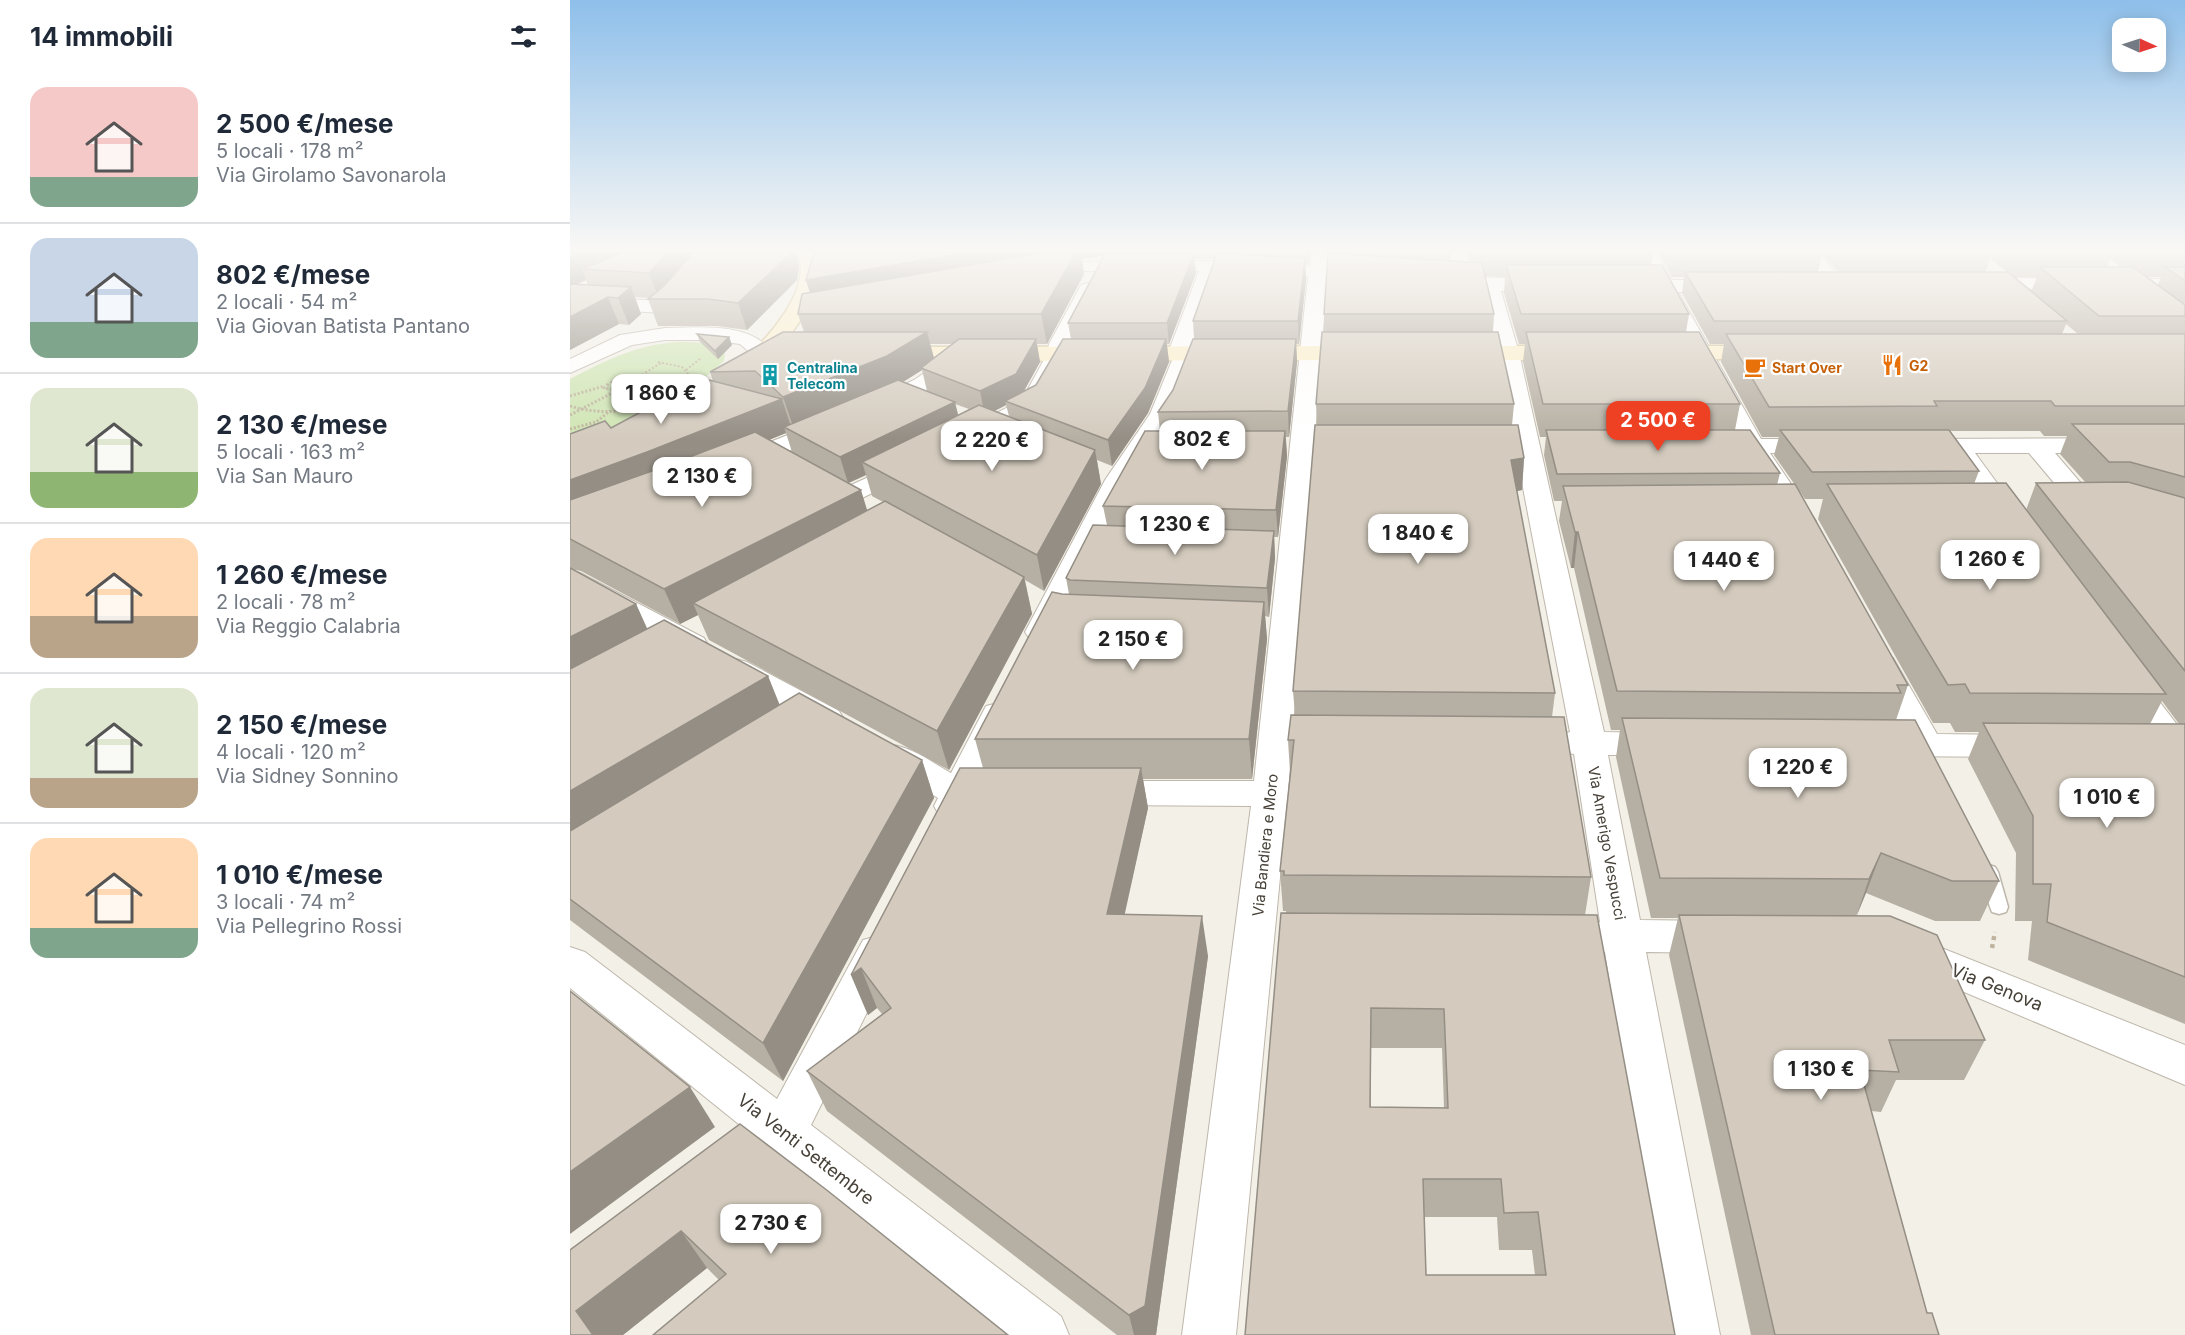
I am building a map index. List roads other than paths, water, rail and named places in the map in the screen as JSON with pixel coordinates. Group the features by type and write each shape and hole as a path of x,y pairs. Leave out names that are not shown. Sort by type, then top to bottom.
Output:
{"street":[{"path":"570,367 627,339 657,314"},
{"path":"712,392 774,353 793,314"},
{"path":"791,318 818,314"},
{"path":"876,512 837,490 938,451 1031,404 1058,354 1059,344 1072,314"},
{"path":"937,835 1020,671 1054,610 1098,543 1107,476 1152,447 1182,353 1191,314"},
{"name":"Via Bandiera e Moro","path":"1209,1335 1273,934 1270,794 1293,741 1274,628 1282,548 1303,446 1314,314"},
{"name":"Via Amerigo Vespucci","path":"1498,314 1527,445 1552,511 1589,743 1693,1335"},
{"path":"1681,314 1753,446 1809,510 1814,541"},
{"path":"627,339 665,334 726,336 746,339 774,353"},
{"path":"866,354 1390,353"},
{"path":"1436,353 1592,353"},
{"path":"1652,353 1786,353"},
{"path":"724,469 904,394 940,373 957,354"},
{"path":"904,394 1019,440"},
{"path":"1968,508 2096,503 2035,445"},
{"path":"1894,446 2185,445"},
{"path":"1694,446 1835,446"},
{"path":"1957,446 2023,537"},
{"path":"767,451 797,468"},
{"path":"1762,510 1809,510"},
{"path":"570,579 958,793 1016,793"},
{"path":"651,655 712,622"},
{"path":"1870,643 1932,755"},
{"path":"2113,661 2180,749"},
{"path":"783,731 813,712"},
{"path":"1542,743 1694,744"},
{"path":"1857,745 1932,755 2045,746"},
{"path":"2140,747 2180,749"},
{"path":"1074,793 1270,794"},
{"path":"730,1147 776,1125 893,920"},
{"path":"1564,936 1751,937"},
{"name":"Via Genova","path":"1878,938 2185,1065"},
{"name":"Via Venti Settembre","path":"570,964 1042,1335"}],"lane":[{"path":"1983,854 1999,907"}],"place":[{"name":"G2","path":"1892,365"},
{"name":"Start Over","path":"1755,367"},
{"name":"Centralina Telecom","path":"770,375"}]}
